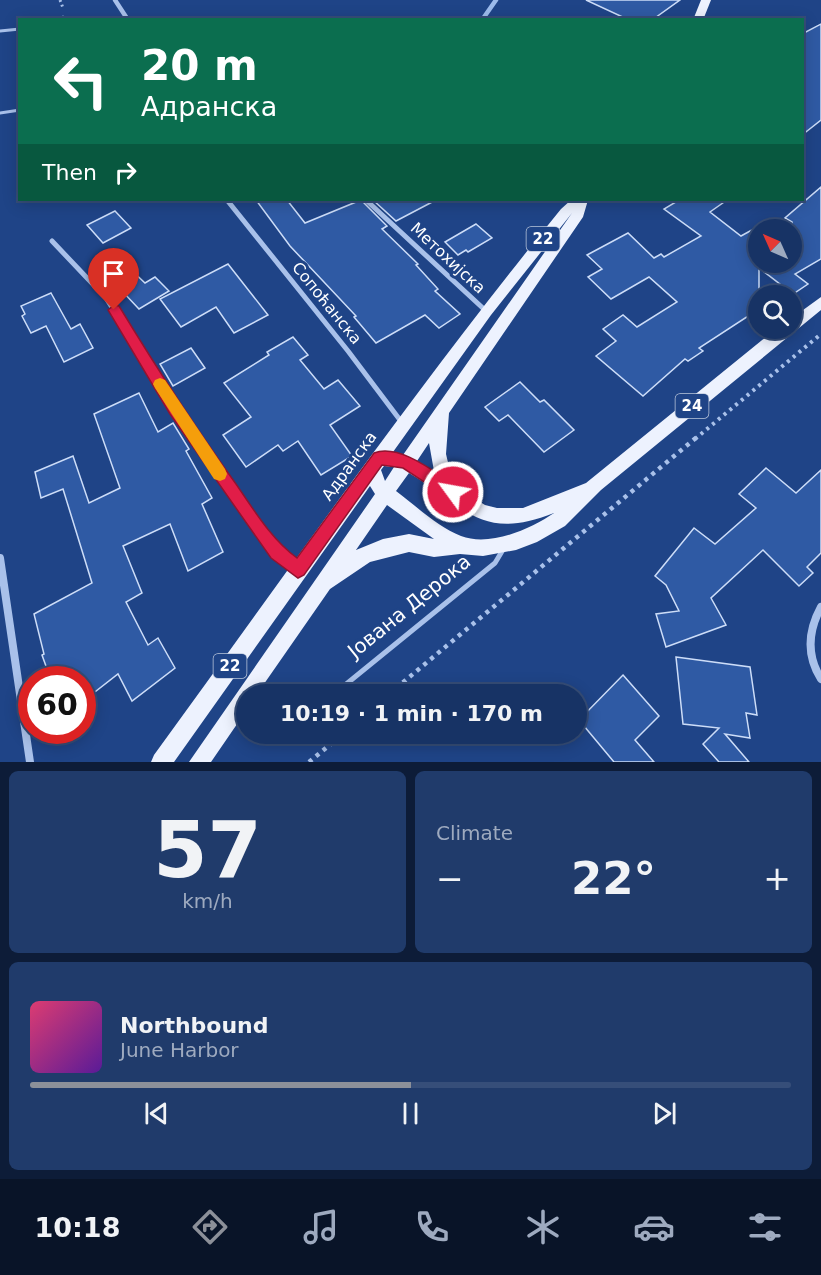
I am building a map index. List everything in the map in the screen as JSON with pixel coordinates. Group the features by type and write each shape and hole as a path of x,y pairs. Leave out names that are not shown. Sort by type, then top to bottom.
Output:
{"main road":[{"path":"699,18 706,0"},
{"name":"Адранска","path":"161,762 486,311 565,212 579,201"},
{"name":"Адранска","path":"323,585 384,492 577,217 580,201"},
{"path":"802,318 821,302"},
{"name":"Јована Дерока","path":"376,462 378,486 384,492 461,545 505,546 519,543 543,530 586,496 595,485 774,339"},
{"name":"24","path":"451,397 439,428 436,452 440,471 453,492"},
{"path":"376,462 406,462"},
{"name":"Јована Дерока","path":"406,462 482,513 497,517 512,517 542,510 595,485"},
{"path":"323,585 364,555 383,548 409,543 434,548 461,545"},
{"name":"22","path":"199,762 323,585"}],"street":[{"path":"115,0 127,18"},
{"name":"Сопоћанска","path":"228,201 348,351 403,425"},
{"name":"Метохијска","path":"367,201 486,311"},
{"path":"52,242 105,298 123,322 175,409 276,553 298,569"},
{"path":"0,558 30,762"},
{"path":"821,607 812,625 809,646 814,670 821,680"}],"lane":[{"path":"0,31 18,29"},
{"path":"0,114 18,110"},
{"name":"Јована Дерока","path":"346,684 495,563 505,546"}],"path":[{"path":"401,684 821,334"},
{"path":"309,762 331,744"}],"building":[{"path":"586,0 680,0 655,18 625,18"},
{"path":"821,24 821,120 804,133 804,33"},
{"path":"821,187 821,259 802,270 802,219 785,218"},
{"path":"257,201 288,201 305,223 362,201 387,226 382,229 418,264 416,265 438,289 435,291 460,314 439,328 425,315 376,343 354,317 356,316 290,246"},
{"path":"374,201 434,201 396,221"},
{"path":"677,201 726,201 710,212 741,236 748,232 748,273 759,273 759,285 748,285 748,316 699,348 703,351 688,361 685,359 643,396 596,356 616,341 603,329 623,315 637,327 677,302 649,277 611,299 588,277 602,269 587,255 628,233 654,258 661,254 664,257 701,236 664,209"},
{"path":"115,211 131,228 103,243 87,225"},
{"path":"476,224 492,238 458,255 445,242"},
{"path":"124,263 145,283 155,277 169,291 139,309 106,274"},
{"path":"228,264 268,315 234,333 216,307 181,327 160,299"},
{"path":"766,273 797,273 795,274 808,284 802,288 802,285 781,285"},
{"path":"51,293 71,329 80,324 93,348 64,362 46,326 31,333 22,316 25,314 21,306"},
{"path":"293,337 308,355 300,360 324,389 338,380 360,406 330,425 352,456 321,475 298,441 283,451 278,445 246,467 223,435 251,417 224,383 269,355 267,352"},
{"path":"191,348 205,368 173,386 160,364"},
{"path":"520,382 540,402 544,400 574,430 544,452 508,415 499,421 485,407"},
{"path":"139,393 158,432 173,423 189,449 186,451 212,498 202,504 223,552 188,571 170,524 123,546 142,593 126,602 148,645 158,638 175,668 132,701 118,674 96,691 96,666 46,666 34,614 92,583 63,489 41,498 35,472 73,456 89,503 120,488 94,414"},
{"path":"766,468 796,493 821,470 821,553 807,567 813,573 799,586 763,550 711,598 726,625 666,647 656,614 679,611 666,585 655,576 694,528 715,544 756,508 739,494"},
{"path":"676,657 750,667 757,715 746,713 750,738 725,734 749,762 719,762 703,744 719,728 683,724"},
{"path":"623,675 659,716 635,740 654,762 614,762 587,730 587,712"}],"waterway":[{"path":"483,18 496,0"}],"slow traffic":[{"path":"160,384 220,474"}],"route":[{"path":"114,310 175,409 276,553 298,569 379,458 406,462 453,492"}]}
